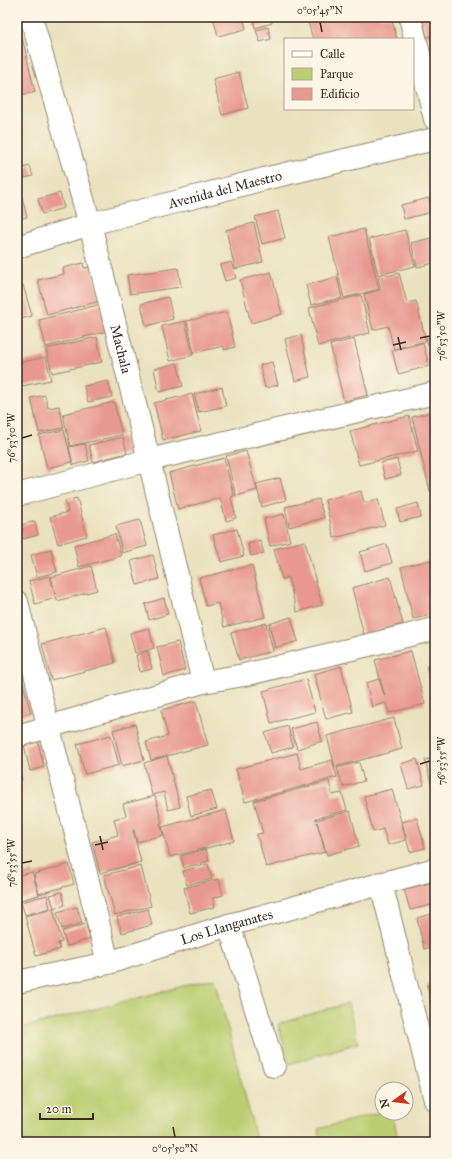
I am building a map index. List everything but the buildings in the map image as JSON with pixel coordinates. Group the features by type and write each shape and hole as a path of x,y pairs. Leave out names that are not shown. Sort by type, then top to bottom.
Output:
{"street":[{"name":"Machala","path":"31,17 90,224 203,682"},
{"path":"410,17 435,119"},
{"name":"Avenida del Maestro","path":"17,247 90,224 264,179 435,139"},
{"path":"17,495 149,460 435,393"},
{"path":"17,602 108,963"},
{"path":"17,736 203,682 244,676 435,629"},
{"name":"Los Llanganates","path":"17,982 108,963 229,926 435,869"},
{"path":"381,883 435,1100"},
{"path":"229,926 274,1066"}],"green space":[{"path":"215,978 257,1142 17,1142 17,1029"},
{"path":"348,1003 358,1043 289,1064 278,1024"},
{"path":"374,1114 374,1121 394,1121 398,1142 321,1142 318,1129"}]}
